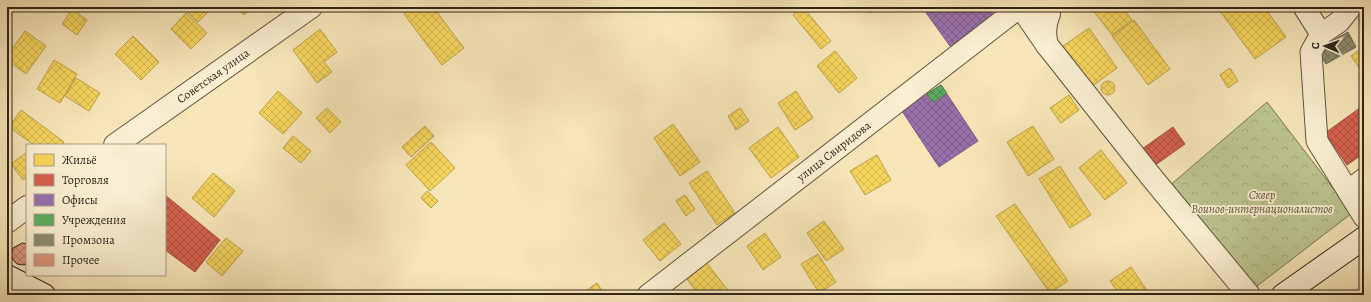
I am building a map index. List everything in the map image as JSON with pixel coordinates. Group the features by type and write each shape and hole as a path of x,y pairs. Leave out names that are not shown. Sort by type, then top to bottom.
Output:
{"street":[{"name":"Советская улица","path":"116,144 311,7"},
{"path":"1304,7 1321,34"},
{"path":"1351,7 1339,22 1321,34 1311,52 1317,141 1356,185 1364,217"},
{"path":"1014,10 1047,16 1047,45 1249,295"},
{"name":"улица Свиридова","path":"648,295 1014,10"},
{"path":"7,222 26,208"},
{"path":"1283,295 1364,238"},
{"path":"7,276 44,295"}],"green space":[{"name":"Сквер Воинов-интернационалистов","path":"1267,102 1352,213 1252,290 1168,187"}],"building: Жильё":[{"path":"182,7 213,7 198,22"},
{"path":"237,7 253,7 244,15"},
{"path":"413,7 433,7 464,48 442,65 404,14"},
{"path":"803,7 831,41 821,49 793,15"},
{"path":"865,7 877,7 870,13"},
{"path":"1103,7 1122,7 1132,20 1112,35 1095,13"},
{"path":"1217,7 1264,7 1286,37 1255,59"},
{"path":"72,9 87,20 77,35 62,24"},
{"path":"186,13 207,33 191,49 171,29"},
{"path":"1364,15 1364,29 1358,19"},
{"path":"1134,20 1170,69 1148,85 1112,36"},
{"path":"1089,28 1117,68 1091,87 1063,46"},
{"path":"320,29 337,52 324,62 332,72 317,83 293,50"},
{"path":"25,31 46,46 26,74 7,60 7,56"},
{"path":"133,36 159,62 141,80 115,54"},
{"path":"1364,47 1364,66 1360,69 1351,56"},
{"path":"835,51 857,78 839,93 817,66"},
{"path":"54,60 77,74 60,103 37,89"},
{"path":"1230,68 1238,81 1228,88 1220,75"},
{"path":"76,78 100,93 89,111 65,96"},
{"path":"1105,81 1111,81 1115,85 1115,91 1111,95 1105,95 1101,91 1101,85"},
{"path":"278,91 302,113 283,134 259,113"},
{"path":"796,91 813,118 795,130 778,103"},
{"path":"1069,95 1079,110 1061,123 1050,108"},
{"path":"327,108 341,122 330,133 316,118"},
{"path":"740,108 749,121 736,130 728,116"},
{"path":"21,110 64,142 63,144 33,144 9,127"},
{"path":"673,124 700,162 680,176 654,138"},
{"path":"425,126 434,136 411,157 402,147"},
{"path":"1033,126 1054,159 1028,176 1007,142"},
{"path":"778,127 799,157 771,178 749,148"},
{"path":"293,136 311,151 301,163 283,148"},
{"path":"431,142 455,168 430,191 406,165"},
{"path":"1101,150 1127,183 1105,200 1079,168"},
{"path":"26,153 26,178 23,180 11,164"},
{"path":"877,155 891,180 865,195 850,171"},
{"path":"1060,166 1091,215 1070,228 1039,179"},
{"path":"707,171 735,213 717,225 689,183"},
{"path":"213,173 235,191 214,217 192,198"},
{"path":"427,191 438,201 431,208 421,198"},
{"path":"685,195 695,209 686,216 676,201"},
{"path":"1015,204 1068,281 1050,293 996,216"},
{"path":"824,221 844,249 826,261 807,233"},
{"path":"664,223 681,244 660,261 643,240"},
{"path":"765,233 781,257 763,270 747,246"},
{"path":"226,238 243,251 222,276 206,262"},
{"path":"818,254 836,282 819,293 801,264"},
{"path":"704,259 729,292 724,295 699,295 684,275"},
{"path":"1131,267 1150,295 1120,295 1110,281"},
{"path":"597,283 605,295 580,295"}],"building: Торговля":[{"path":"1364,105 1364,153 1347,165 1325,133"},
{"path":"1173,127 1185,144 1154,166 1142,149"},
{"path":"166,196 220,240 195,272 166,251"}],"building: Офисы":[{"path":"922,7 987,7 994,15 950,46"},
{"path":"941,85 978,141 939,167 902,111"}],"building: Учреждения":[{"path":"941,85 947,93 933,102 927,94"}],"building: Промзона":[{"path":"1348,32 1356,47 1326,64 1317,49"}],"building: Прочее":[{"path":"22,243 26,244 26,264 17,264 14,261 11,255 13,248"}]}
